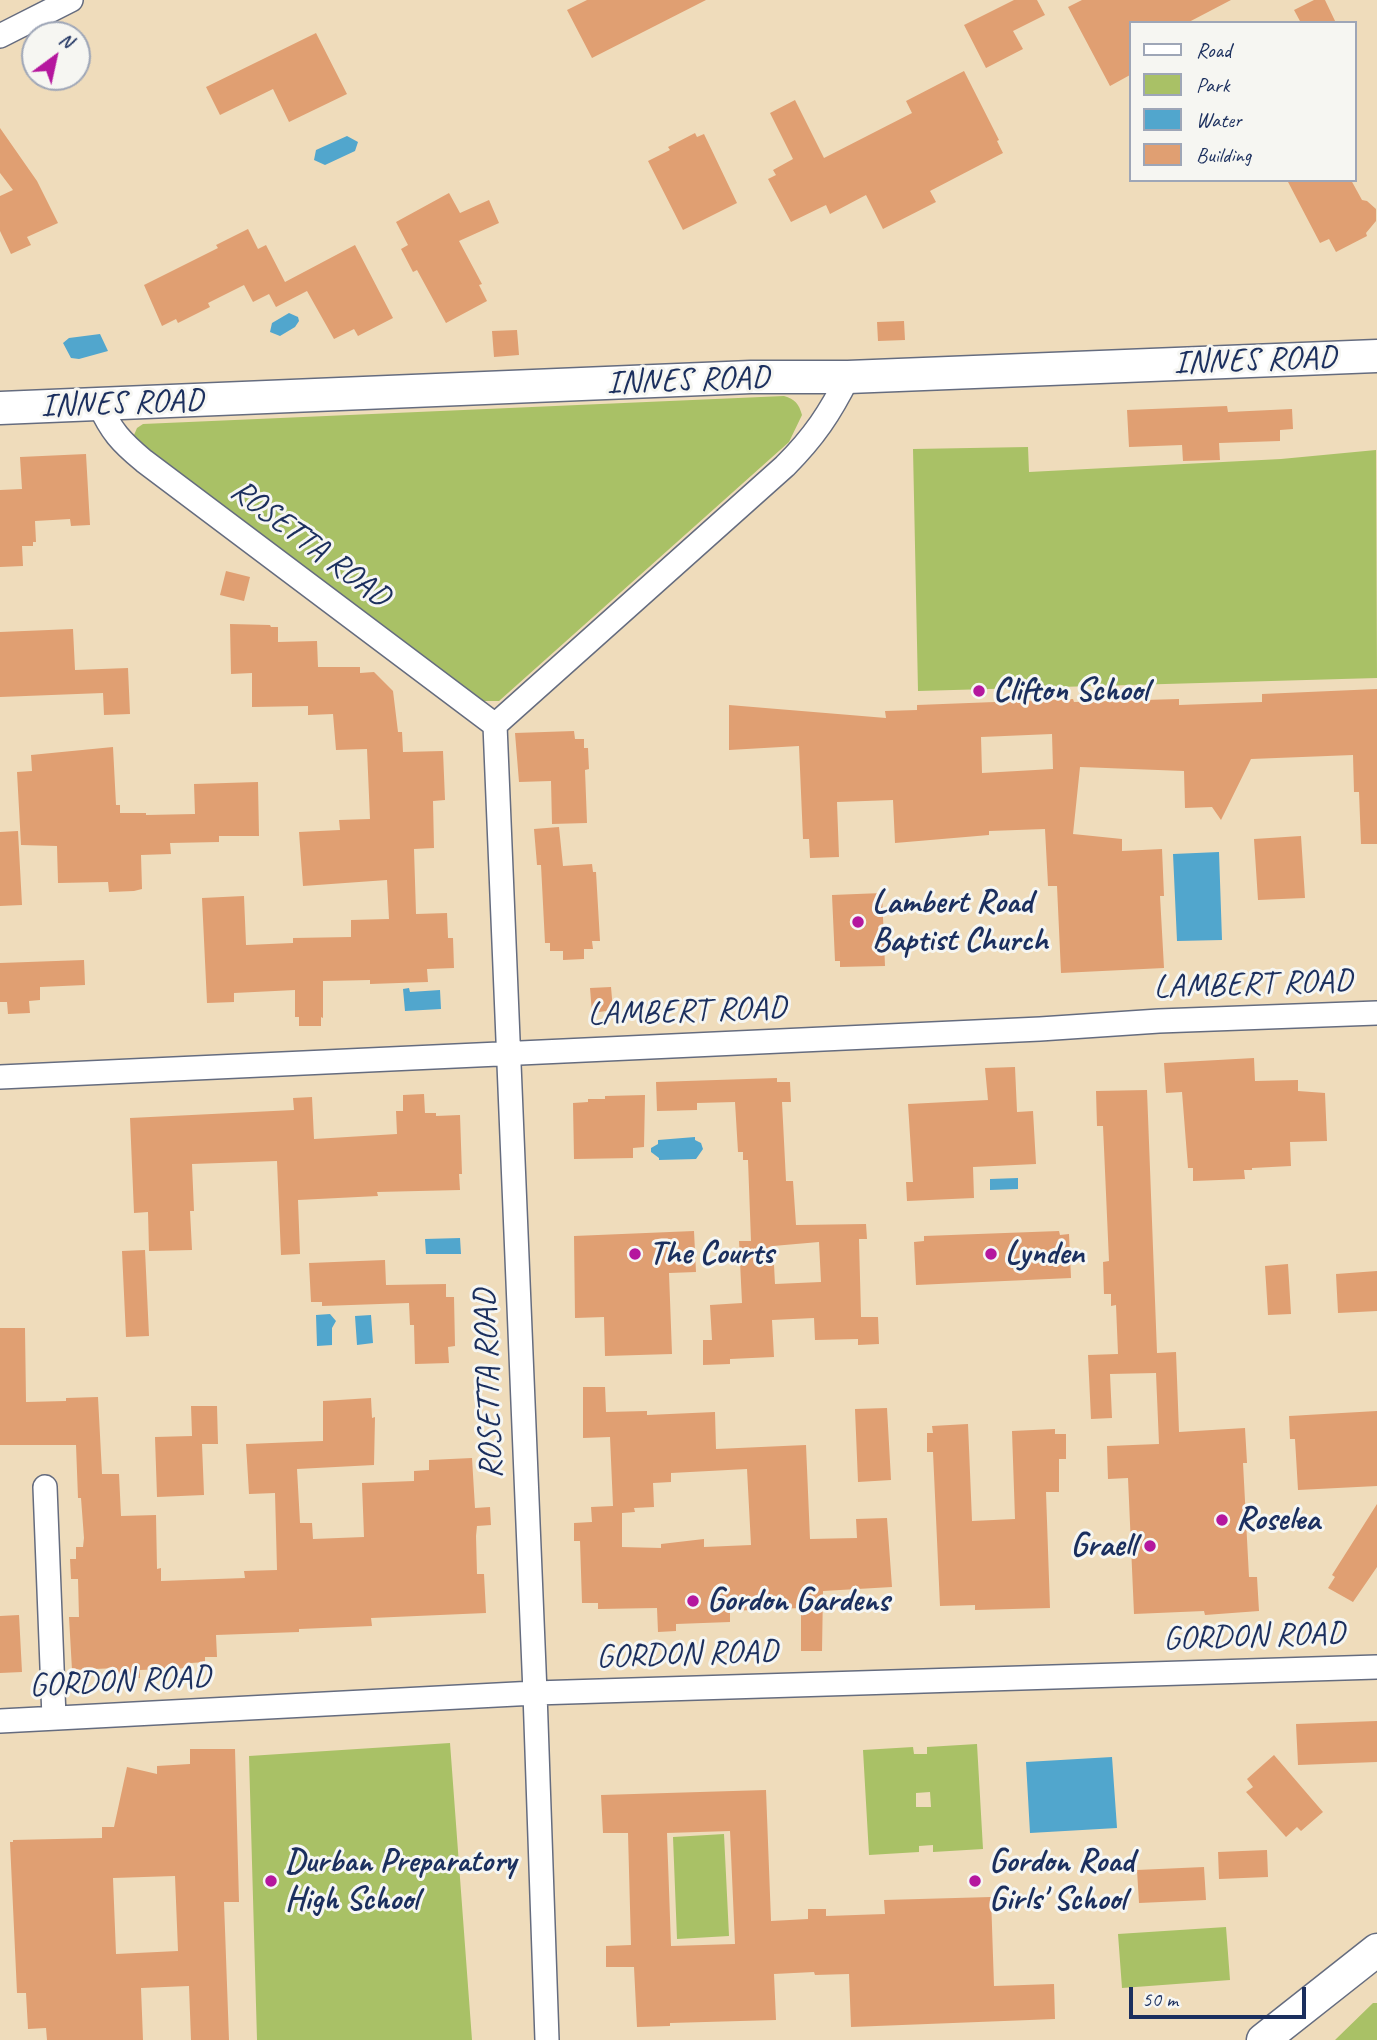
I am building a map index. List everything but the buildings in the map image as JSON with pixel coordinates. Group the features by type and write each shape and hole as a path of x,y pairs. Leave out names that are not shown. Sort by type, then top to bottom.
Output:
{"street":[{"path":"0,36 71,0"},
{"name":"INNES ROAD","path":"0,408 751,377 848,377 1377,356"},
{"path":"495,725 785,466 811,439 828,416 848,377"},
{"name":"ROSETTA ROAD","path":"99,404 110,428 134,453 495,725 547,2040"},
{"name":"LAMBERT ROAD","path":"0,1077 1377,1013"},
{"path":"45,1487 54,1718"},
{"name":"GORDON ROAD","path":"0,1721 535,1693 1377,1667"},
{"path":"1263,2040 1293,2026 1369,1965"}],"green space":[{"path":"784,396 796,402 802,415 789,442 499,701 480,701 137,443 134,435 137,428 143,424"},
{"path":"1028,447 1029,472 1281,459 1376,450 1377,678 918,691 913,449"},
{"path":"450,1743 472,2040 257,2040 249,1756"},
{"path":"977,1744 983,1849 933,1852 933,1845 919,1846 919,1852 869,1855 863,1750 913,1747 914,1754 927,1754 927,1747","holes":["930,1792 931,1807 916,1807 916,1793"]},
{"path":"724,1834 729,1936 677,1939 673,1837"},
{"path":"1226,1927 1230,1980 1122,1988 1118,1934"},
{"path":"1373,2003 1377,2003 1377,2040 1335,2040"}],"water":[{"path":"347,136 358,142 355,151 325,165 314,160 316,150"},
{"path":"289,313 298,317 299,321 295,327 280,336 270,332 272,323"},
{"path":"100,334 108,351 79,359 71,358 63,343 69,338"},
{"path":"1219,852 1222,940 1177,941 1173,854"},
{"path":"409,988 410,992 440,990 441,1009 405,1011 403,989"},
{"path":"695,1137 703,1149 696,1159 659,1160 651,1152 658,1140"},
{"path":"1018,1178 1018,1189 990,1190 990,1179"},
{"path":"460,1238 461,1254 426,1254 425,1239"},
{"path":"330,1314 336,1321 332,1328 332,1345 317,1346 316,1315"},
{"path":"371,1315 373,1343 357,1345 355,1316"},
{"path":"1112,1757 1117,1828 1030,1833 1026,1762"}],"place":[{"name":"Clifton School","path":"979,691"},
{"name":"Lambert Road Baptist Church","path":"858,922"},
{"name":"The Courts","path":"635,1254"},
{"name":"Lynden","path":"991,1254"},
{"name":"Roselea","path":"1222,1520"},
{"name":"Graell","path":"1150,1546"},
{"name":"Gordon Gardens","path":"693,1601"},
{"name":"Durban Preparatory High School","path":"271,1881"},
{"name":"Gordon Road Girls' School","path":"975,1881"}]}
